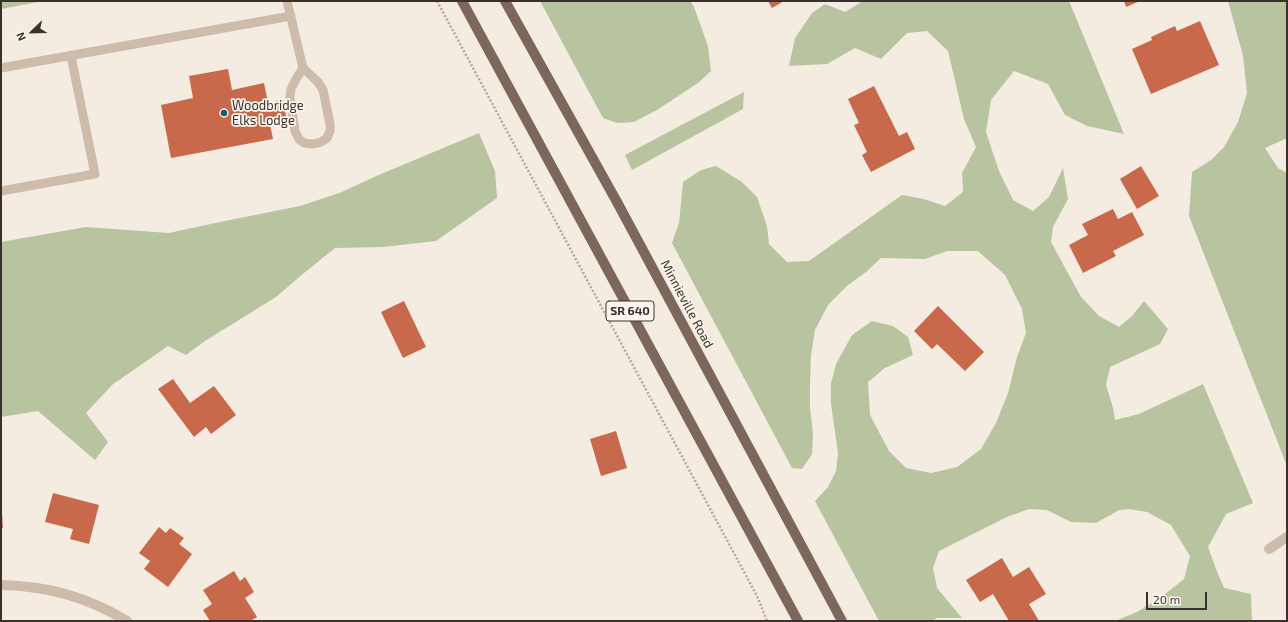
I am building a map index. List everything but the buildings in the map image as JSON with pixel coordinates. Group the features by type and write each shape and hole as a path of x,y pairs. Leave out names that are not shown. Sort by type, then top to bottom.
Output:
{"main road":[{"name":"SR 640","path":"462,1 798,621"},
{"name":"Minnieville Road","path":"505,1 617,202 842,621"}],"street":[{"path":"1269,549 1287,537"},
{"path":"1,585 42,588 75,596 107,609 127,621"}],"lane":[{"path":"287,1 303,68 318,82 323,90 330,124 330,132 327,138 321,142 313,144 304,143 299,139 295,131 290,97 291,88 303,68"},
{"path":"1,68 291,16"},
{"path":"1,191 95,174 71,56"}],"path":[{"path":"437,1 757,596 767,621"}],"green space":[{"path":"1,1 43,1 1,9"},
{"path":"540,1 690,1 694,7 708,46 711,71 698,83 657,110 634,122 617,123 603,118"},
{"path":"863,1 1069,1 1124,134 1087,126 1065,115 1048,84 1014,71 991,100 986,132 999,171 1013,200 1033,211 1049,197 1063,168 1068,199 1053,227 1051,242 1081,297 1099,316 1119,327 1132,316 1144,301 1168,329 1160,344 1110,367 1106,385 1115,420 1139,414 1203,384 1253,503 1226,514 1208,547 1224,588 1251,594 1252,621 1115,621 1137,612 1160,598 1184,579 1190,556 1171,525 1147,512 1129,509 1119,510 1096,523 1071,522 1047,510 1029,509 1007,517 939,551 933,568 937,588 962,618 937,618 931,621 879,621 815,501 828,487 836,471 838,453 831,404 831,383 836,364 852,335 872,321 893,326 908,337 913,355 885,368 868,382 870,415 889,451 906,468 931,473 957,467 981,449 996,423 1008,393 1017,357 1026,333 1022,309 1005,275 978,251 947,251 925,259 881,258 866,272 847,286 828,305 815,330 811,355 810,383 810,408 813,433 812,454 802,469 792,468 672,243 679,223 683,182 701,170 716,166 742,182 757,197 767,226 769,244 787,262 809,261 902,195 924,199 945,206 963,192 962,173 976,147 964,119 948,51 927,31 907,33 881,59 855,48 827,64 789,66 795,38 812,13 825,4 845,12"},
{"path":"1228,1 1287,1 1287,138 1265,148 1278,168 1287,173 1287,466 1189,216 1192,172 1211,160 1224,147 1238,122 1247,93 1243,56"},
{"path":"744,92 743,109 632,170 625,155"},
{"path":"479,133 495,171 497,198 436,241 383,247 335,248 276,297 205,341 186,355 168,346 112,385 86,413 108,442 95,460 38,411 1,417 1,242 86,227 169,233 300,206 342,192"}],"place":[{"name":"Woodbridge Elks Lodge","path":"224,113"}]}
